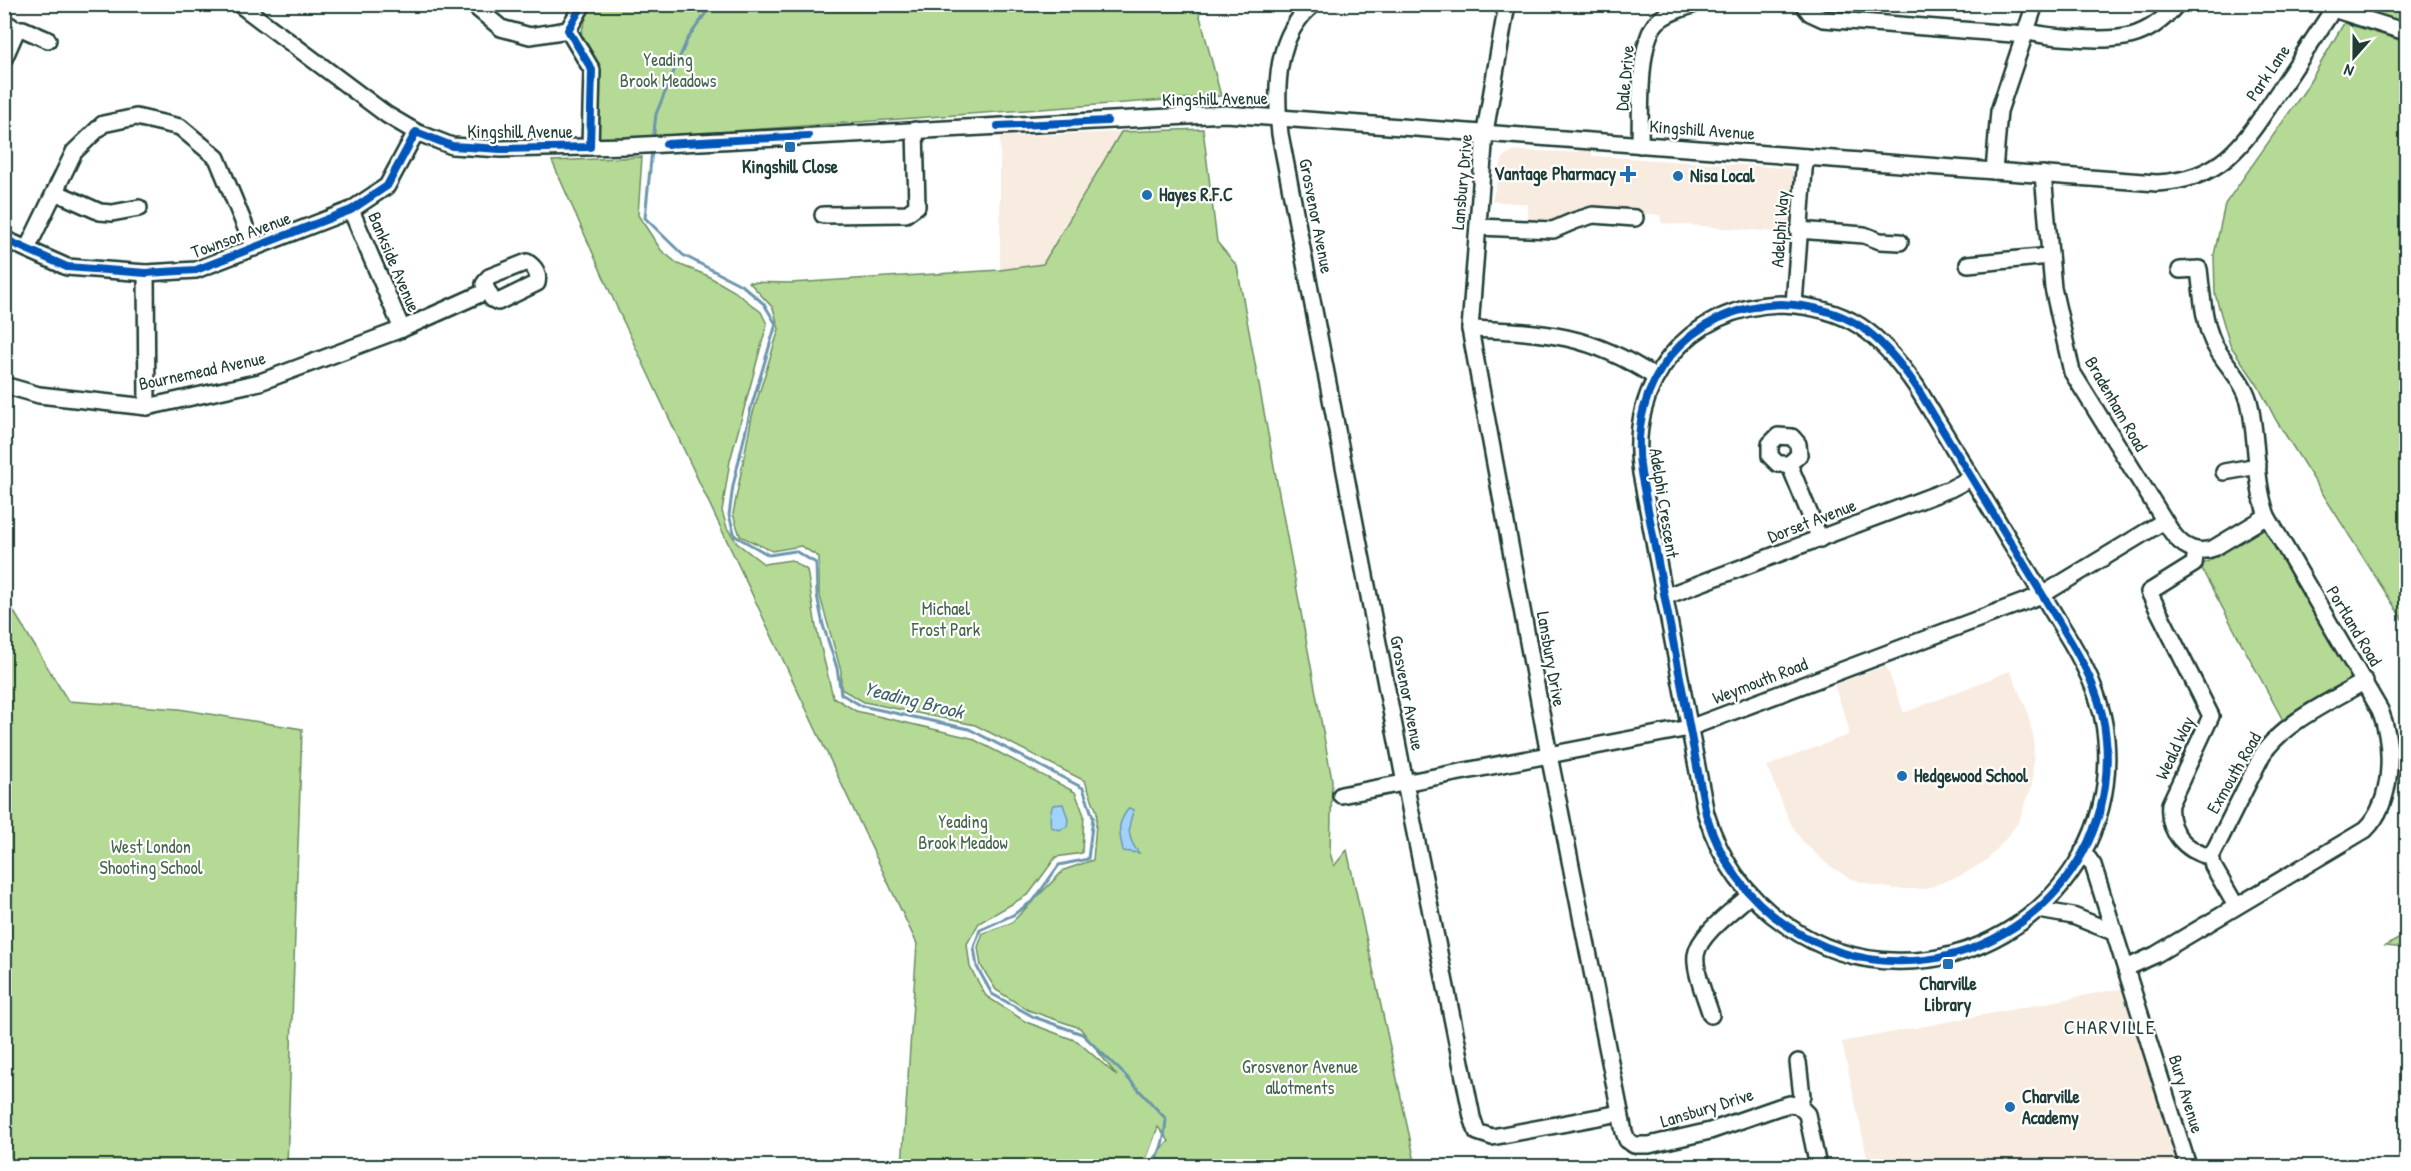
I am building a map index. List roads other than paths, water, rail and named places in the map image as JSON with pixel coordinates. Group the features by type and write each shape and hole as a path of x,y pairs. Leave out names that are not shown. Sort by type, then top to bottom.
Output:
{"street":[{"name":"Kingshill Avenue","path":"239,4 387,115 416,132 452,146 501,149 666,144 1226,114 2171,182 2202,174 2229,158"},
{"path":"472,4 501,28 530,36 568,30"},
{"path":"568,30 583,4"},
{"name":"Grosvenor Avenue","path":"1314,4 1301,15 1286,39 1282,54 1278,117 1405,783 1472,1117 1478,1132 1492,1137 1620,1113"},
{"name":"Lansbury Drive","path":"1507,4 1485,132 1470,329 1549,755 1627,1140 1639,1146 1686,1138 1779,1107 1791,1104 1799,1106"},
{"name":"Dale Drive","path":"1640,145 1644,58 1648,37 1663,17 1695,4"},
{"path":"1803,4 1810,13 1823,19 2083,38 2125,38 2156,25 2177,4"},
{"path":"1994,171 1999,111 2035,4"},
{"path":"2333,7 2406,32"},
{"name":"Park Lane","path":"2229,158 2255,127 2333,7"},
{"path":"9,25 48,40"},
{"path":"4,59 14,38 9,25"},
{"path":"568,30 592,70 590,147"},
{"path":"27,249 74,152 103,124 136,117 180,127 217,158 254,248"},
{"path":"823,215 906,214 917,206 915,130"},
{"name":"Townson Avenue","path":"4,239 67,267 146,273 196,270 351,210 387,186 416,132"},
{"name":"Adelphi Way","path":"1794,304 1805,157"},
{"name":"Bradenham Road","path":"2043,174 2059,324 2072,372 2164,521 2179,541 2196,550"},
{"path":"55,192 100,212 112,213 138,208"},
{"name":"Bankside Avenue","path":"351,210 402,329"},
{"path":"1478,227 1553,230 1593,216 1635,218"},
{"path":"1798,231 1864,235 1880,241 1900,242"},
{"path":"1968,264 2050,256"},
{"name":"Portland Road","path":"2126,968 2155,955 2365,830 2378,815 2384,802 2387,785 2388,737 2380,710 2267,516 2248,401 2242,386 2225,363 2211,337 2205,314 2199,270 2180,270"},
{"path":"146,273 147,407"},
{"name":"Bournemead Avenue","path":"4,386 39,395 147,407 260,382 402,329 487,291"},
{"name":"Adelphi Crescent","path":"1794,304 1818,308 1848,319 1882,342 1916,386 2090,676 2097,693 2104,724 2107,754 2105,789 2098,816 2083,851 2057,891 2039,910 2013,929 1977,947 1939,958 1898,962 1851,955 1814,942 1774,917 1750,896 1725,861 1714,840 1706,814 1639,460 1640,424 1655,377 1675,350 1706,325 1731,313 1755,306 1794,304"},
{"path":"1470,329 1534,333 1576,339 1613,352 1655,377"},
{"path":"1790,464 1820,539"},
{"path":"2224,472 2258,466"},
{"name":"Dorset Avenue","path":"1664,597 1950,489 1971,478"},
{"path":"2196,550 2214,548 2267,516"},
{"name":"Weymouth Road","path":"1341,795 1689,728 2042,595 2164,521"},
{"name":"Weald Way","path":"2196,550 2194,564 2149,592 2211,717 2169,810 2172,824 2185,846 2198,854 2211,857"},
{"name":"Exmouth Road","path":"2211,857 2262,755 2272,741 2285,730 2365,681"},
{"name":"Bury Avenue","path":"2083,851 2093,865 2188,1167"},
{"path":"2211,857 2236,906"},
{"path":"1711,1015 1696,963 1699,946 1707,934 1750,896"},
{"path":"2039,910 2073,916 2108,930 2114,930"},
{"path":"1798,1062 1802,1096 1799,1106 1807,1114 1818,1167"}],"water":[{"path":"1063,804 1068,819 1067,827 1059,830 1051,827 1050,819 1053,805"},
{"path":"1129,808 1134,810 1129,827 1130,837 1139,853 1123,851 1120,838 1120,824"}],"waterway":[{"name":"Yeading Brook","path":"653,141 656,114 687,40 712,4"},
{"name":"Yeading Brook","path":"652,150 645,218 683,255 743,286 764,304 776,324 751,408 733,486 729,515 735,536 769,555 795,551 816,563 817,595 823,625 837,668 841,694 862,706 969,729 1083,788 1093,817 1088,859 1059,865 1034,900 1013,915 980,930 974,947 977,967 992,994 1034,1017 1082,1034 1166,1119 1160,1151 1150,1166"}],"place":[{"name":"Kingshill Close","path":"790,147"},
{"name":"Vantage Pharmacy","path":"1628,174"},
{"name":"Nisa Local","path":"1678,176"},
{"name":"Hayes R.F.C","path":"1147,195"},
{"name":"Hedgewood School","path":"1902,776"},
{"name":"Charville Library","path":"1948,964"},
{"name":"Charville Academy","path":"2010,1107"}],"district":[{"name":"CHARVILLE","path":"2110,1027"}],"park label":[{"name":"Yeading Brook Meadows","path":"668,70"},
{"name":"Michael Frost Park","path":"946,619"},
{"name":"Yeading Brook Meadow","path":"963,832"},
{"name":"West London Shooting School","path":"151,857"},
{"name":"Grosvenor Avenue allotments","path":"1300,1077"}]}
